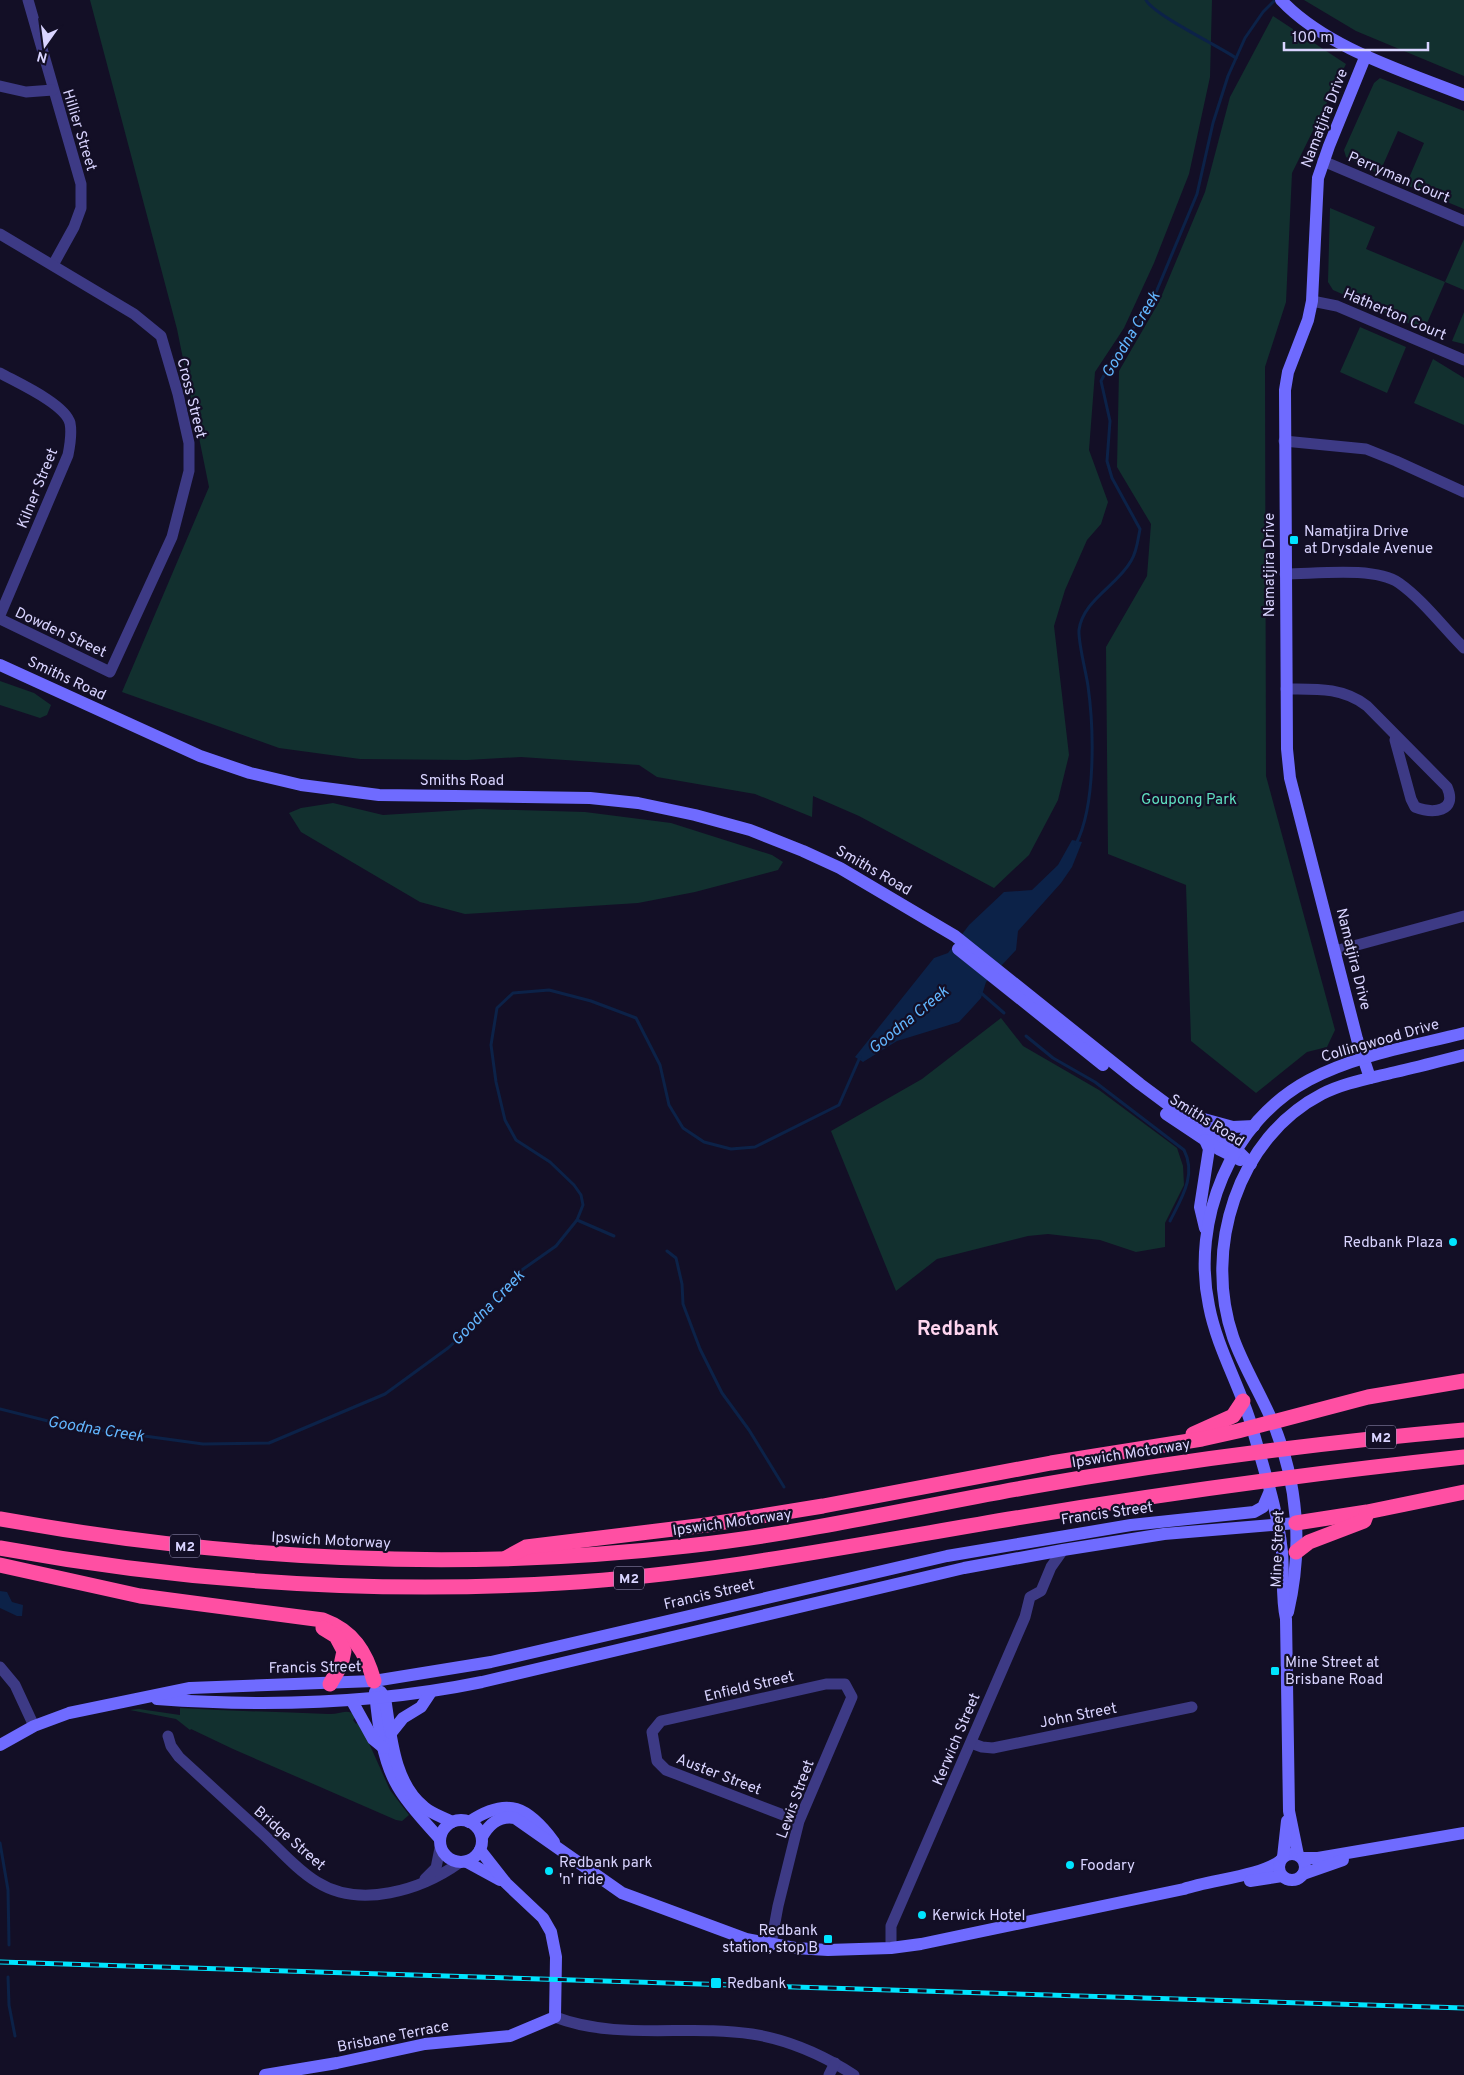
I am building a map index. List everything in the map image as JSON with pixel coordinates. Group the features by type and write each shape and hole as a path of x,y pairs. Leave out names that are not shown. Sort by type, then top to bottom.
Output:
{"highway":[{"path":"502,1560 526,1547 766,1516 1051,1463 1182,1442 1252,1428 1368,1397 1464,1381"},
{"path":"1182,1442 1194,1433 1233,1416 1242,1401"},
{"name":"Ipswich Motorway","path":"0,1519 135,1540 276,1555 371,1560 502,1560 611,1554 734,1540 1076,1479 1247,1453 1464,1430"},
{"name":"M2","path":"0,1548 157,1571 288,1583 423,1587 561,1583 670,1574 753,1563 1088,1506 1254,1481 1464,1457"},
{"path":"1296,1523 1368,1512 1464,1492"},
{"path":"1296,1552 1313,1540 1364,1521 1368,1512"},
{"path":"0,1565 140,1596 276,1615 316,1618 343,1630 355,1640 364,1653 374,1681"},
{"path":"276,1615 321,1627 330,1631 340,1641 344,1651 343,1660 330,1684"}],"main road":[{"path":"1283,3 1320,32 1366,55 1464,95"},
{"name":"Namatjira Drive","path":"1366,55 1323,161 1316,192 1312,301 1308,320 1286,380 1284,441 1287,750 1290,778 1363,1059 1370,1078"},
{"name":"Smiths Road","path":"0,665 200,756 250,773 301,785 379,795 590,798 638,803 695,815 750,830 803,851 840,868 923,918 1137,1082 1251,1164"},
{"name":"Smiths Road","path":"1001,977 1142,1097 1205,1140 1235,1154"},
{"name":"Collingwood Drive","path":"1252,1428 1210,1313 1205,1278 1206,1236 1214,1199 1235,1154 1254,1126 1291,1091 1308,1080 1363,1059 1464,1033"},
{"path":"1272,1422 1233,1337 1223,1289 1222,1255 1228,1220 1238,1188 1251,1164 1280,1126 1306,1104 1341,1086 1464,1054"},
{"path":"1179,1113 1233,1127 1254,1126"},
{"path":"1205,1140 1209,1149 1200,1207 1206,1236"},
{"name":"Mine Street","path":"1272,1422 1289,1474 1296,1523 1295,1574 1286,1619 1289,1811 1281,1859"},
{"name":"Mine Street","path":"1252,1428 1282,1550 1282,1602 1286,1619"},
{"name":"Francis Street","path":"0,1745 34,1726 95,1706 212,1685 330,1684 374,1681 491,1662 957,1555 1131,1525 1254,1512 1263,1507 1269,1493"},
{"name":"Francis Street","path":"145,1698 280,1703 380,1699 431,1692 482,1682 871,1589 1063,1550 1164,1534 1296,1523"},
{"path":"374,1681 391,1733 399,1769 410,1792 429,1811 452,1822 469,1822 498,1807 515,1808 530,1815 545,1829 560,1849"},
{"path":"391,1733 405,1716 421,1706 431,1692"},
{"path":"380,1699 384,1748 390,1772 398,1788 440,1844 448,1858 463,1862 506,1883"},
{"path":"352,1701 373,1739 384,1748"},
{"name":"Mine Street","path":"1289,1811 1300,1856"},
{"path":"463,1862 473,1859 491,1824 500,1818 510,1817 520,1820 612,1887 634,1899 728,1934 771,1944 828,1950 891,1948 921,1944 1184,1889 1282,1876 1295,1879 1303,1874 1368,1850"},
{"path":"440,1844 446,1826 452,1822"},
{"path":"469,1822 480,1831 481,1844 506,1883 548,1924 554,1941 556,1957 555,2018"},
{"path":"1184,1889 1208,1881 1263,1870 1289,1854 1314,1859 1464,1833"},
{"path":"1300,1856 1305,1866 1303,1874"},
{"path":"1281,1859 1279,1871 1282,1876"},
{"name":"Brisbane Terrace","path":"265,2075 337,2063 426,2044 510,2036 555,2018"}],"street":[{"name":"Hillier Street","path":"28,0 81,184 81,208 74,227 53,265"},
{"path":"0,86 26,92 53,90"},
{"name":"Perryman Court","path":"1323,161 1464,221"},
{"name":"Cross Street","path":"0,234 134,314 161,336 178,394 189,442 190,471 172,537 110,672"},
{"name":"Hatherton Court","path":"1312,301 1337,306 1464,360"},
{"name":"Kilner Street","path":"0,373 60,408 70,422 70,443 68,455 0,614"},
{"path":"1284,441 1366,450 1414,468 1464,492"},
{"path":"1285,574 1366,574 1386,577 1407,590 1464,648"},
{"name":"Dowden Street","path":"0,619 28,635 110,672"},
{"path":"1286,689 1324,689 1350,696 1367,706 1447,787 1450,799 1447,806 1432,812 1415,807 1405,780 1395,740 1396,736"},
{"path":"1335,951 1464,916"},
{"name":"Kerwich Street","path":"891,1948 891,1926 1025,1617 1030,1597 1041,1592 1051,1567 1063,1550"},
{"path":"0,1667 15,1685 34,1726"},
{"name":"Enfield Street","path":"652,1732 660,1721 826,1684 845,1684 852,1697"},
{"name":"Lewis Street","path":"771,1944 799,1821 852,1697"},
{"name":"John Street","path":"971,1743 993,1748 1192,1707"},
{"name":"Auster Street","path":"652,1732 657,1761 666,1770 799,1821"},
{"name":"Bridge Street","path":"168,1736 171,1746 179,1757 317,1882 334,1890 362,1895 390,1892 435,1878 463,1862"},
{"path":"424,1880 436,1868 440,1844"},
{"path":"555,2018 586,2026 618,2030 752,2034 805,2048 854,2075"},
{"path":"829,2075 835,2063"}],"green space":[{"path":"90,0 1212,0 1210,77 1189,174 1154,263 1124,328 1095,372 1089,450 1108,502 1101,524 1087,540 1065,590 1054,626 1069,755 1058,800 1029,855 994,888 859,816 813,796 812,817 755,794 657,777 639,765 521,757 467,760 360,759 279,748 122,692 209,487 177,329"},
{"path":"1304,0 1464,0 1464,76 1356,31"},
{"name":"Goupong Park","path":"1273,16 1346,64 1292,173 1286,302 1265,367 1266,776 1335,1030 1327,1047 1307,1052 1256,1093 1191,1041 1186,885 1108,854 1106,647 1147,576 1151,524 1117,467 1119,371 1159,302 1205,192 1230,97"},
{"path":"1380,78 1464,111 1464,209 1406,185 1424,143 1398,131 1379,174 1346,157 1344,150 1374,83"},
{"path":"1330,208 1375,227 1366,249 1445,282 1424,330 1333,290 1328,282"},
{"path":"1464,239 1464,290 1445,282"},
{"path":"1464,312 1464,344 1452,341"},
{"path":"1360,327 1406,347 1387,393 1340,372"},
{"path":"1433,359 1464,378 1464,425 1414,403"},
{"path":"0,681 34,693 51,705 47,715 40,718 0,705"},
{"path":"333,803 383,815 479,809 585,812 671,823 772,855 783,862 778,870 695,892 638,903 465,914 420,902 301,832 289,813 301,808"},
{"path":"1001,1018 1023,1046 1099,1090 1177,1148 1183,1166 1184,1185 1165,1223 1165,1247 1136,1252 1100,1240 1048,1234 1028,1236 937,1259 896,1291 831,1131 922,1079"},
{"path":"180,1708 328,1714 353,1713 357,1716 353,1720 356,1724 359,1721 390,1790 409,1815 402,1821 396,1820 190,1730 176,1719 130,1710 139,1709 180,1715"}],"water":[{"path":"1072,840 1082,842 1072,867 1061,883 1018,931 1016,950 986,982 981,998 959,1022 897,1041 863,1062 855,1057 934,958 948,953 969,925 1004,892 1032,890 1058,865"},
{"path":"0,1591 7,1592 12,1602 23,1605 22,1616 17,1616 0,1608"}],"waterway":[{"path":"1146,0 1173,22 1236,58"},
{"name":"Goodna Creek","path":"1076,844 1083,828 1087,809 1092,766 1090,704 1079,630 1087,610 1118,578 1131,561 1136,550 1140,529 1112,478 1107,461 1110,421 1101,381 1117,351 1152,302 1197,194 1213,123 1228,76 1245,38 1263,12 1275,0"},
{"name":"Goodna Creek","path":"0,1409 64,1425 203,1444 269,1443 385,1394 448,1348 481,1318 502,1289 519,1272 556,1246 577,1220 583,1205 581,1195 574,1185 550,1162 516,1140 505,1120 496,1082 491,1045 497,1008 513,993 549,990 591,1001 636,1018 660,1065 669,1105 683,1128 704,1142 731,1149 755,1147 839,1105 860,1057"},
{"path":"980,992 1004,1013"},
{"path":"1026,1036 1053,1058 1095,1082 1184,1150 1188,1159 1188,1178 1183,1195 1170,1221"},
{"path":"577,1220 614,1236"},
{"path":"667,1251 676,1258 682,1284 683,1304 700,1349 722,1393 749,1430 784,1487"},
{"path":"0,1843 8,1890 9,1945"},
{"path":"8,1977 9,2005 15,2036"}],"railway":[{"path":"0,1962 1464,2008"}],"place":[{"name":"Namatjira Drive at Drysdale Avenue","path":"1294,540"},
{"name":"Redbank Plaza","path":"1453,1242"},
{"name":"Mine Street at Brisbane Road","path":"1275,1671"},
{"name":"Foodary","path":"1070,1865"},
{"name":"Redbank park 'n' ride","path":"549,1871"},
{"name":"Kerwick Hotel","path":"922,1915"},
{"name":"Redbank station, stop B","path":"828,1939"},
{"name":"Redbank","path":"716,1983"}],"district":[{"name":"Redbank","path":"958,1328"}]}
